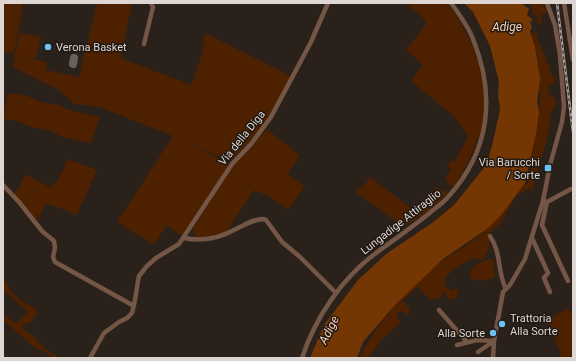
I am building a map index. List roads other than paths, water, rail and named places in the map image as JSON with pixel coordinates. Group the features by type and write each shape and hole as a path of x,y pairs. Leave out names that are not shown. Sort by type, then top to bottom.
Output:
{"street":[{"path":"144,44 153,7 152,3"},
{"name":"Via della Diga","path":"90,358 104,333 132,313 140,276 147,266 156,258 179,244 223,177 240,155 262,131 278,107 311,42 328,3"},
{"name":"Lungadige Attiraglio","path":"302,358 309,338 336,293 374,254 420,221 447,198 472,166 483,134 486,120 487,94 484,77 472,38 451,3"},
{"path":"547,3 558,37 564,107 562,122 550,165 542,225 568,281"},
{"path":"564,3 573,60"},
{"path":"3,185 19,202 42,231 54,241 55,248 53,257 55,262 134,306"},
{"path":"493,358 494,341 503,292 525,259 545,202 571,189"},
{"path":"184,238 209,239 236,229 250,221 264,219 282,242 299,256 336,293"},
{"path":"490,236 497,249 502,278 506,289"},
{"path":"532,238 548,273 544,278 550,292"},
{"path":"439,310 467,342"},
{"path":"457,345 477,340 494,341"},
{"path":"478,352 494,341"}],"water":[{"name":"Adige","path":"464,3 522,3 529,8 527,15 532,19 530,22 532,27 530,31 535,47 540,78 537,102 539,112 536,134 525,183 501,215 487,229 443,259 396,304 363,342 357,358 310,358 324,325 358,280 386,254 432,223 454,205 487,164 500,109 498,96 499,82 490,46 473,12"}],"railway":[{"path":"557,3 573,132"}],"place":[{"name":"Verona Basket","path":"48,47"},
{"name":"Via Barucchi / Sorte","path":"548,168"},
{"name":"Trattoria Alla Sorte","path":"502,324"},
{"name":"Alla Sorte","path":"493,333"}]}
